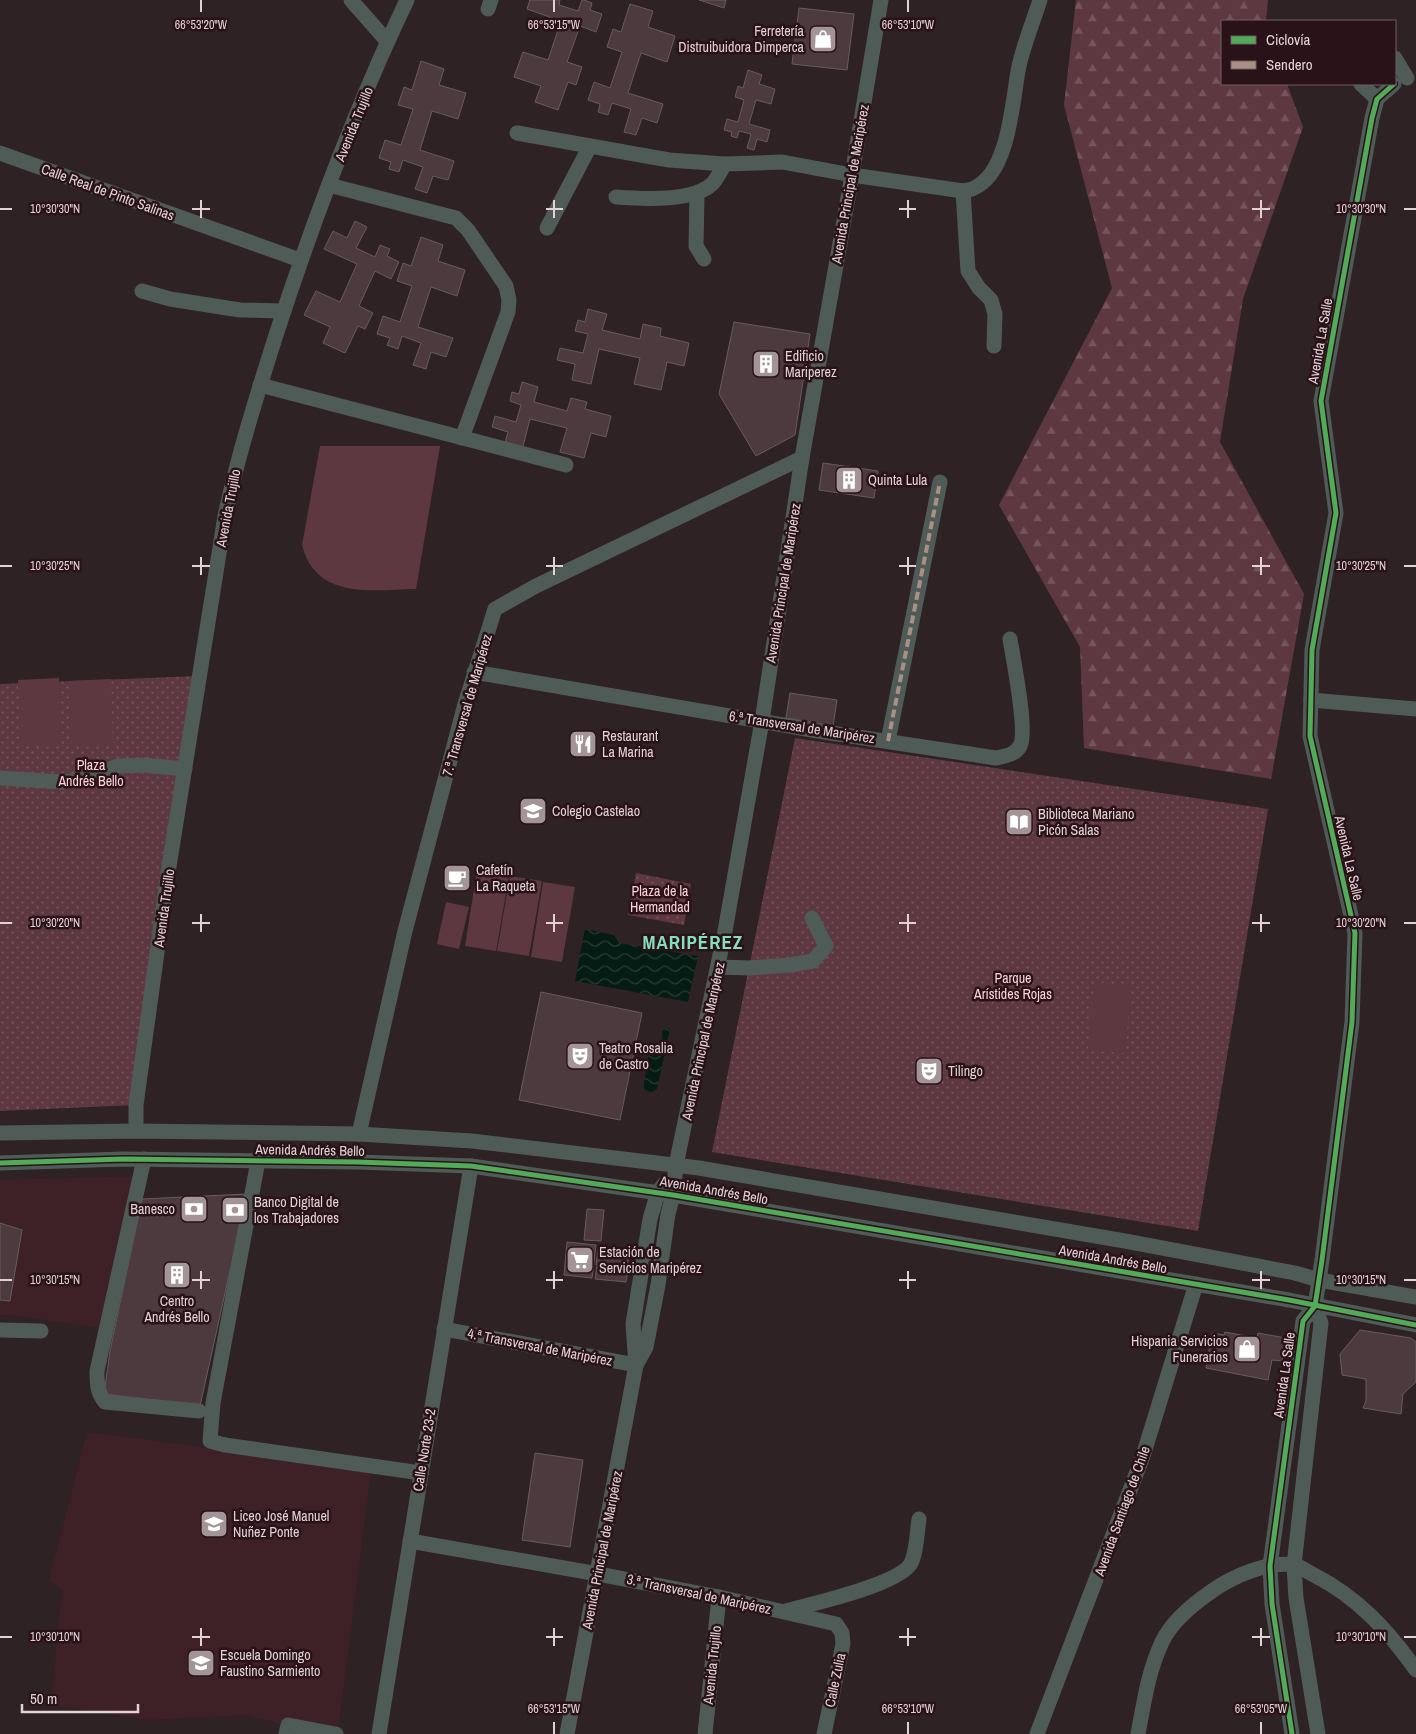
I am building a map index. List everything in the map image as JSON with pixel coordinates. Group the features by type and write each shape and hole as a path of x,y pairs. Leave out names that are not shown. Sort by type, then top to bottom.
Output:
{"street":[{"path":"351,0 388,41"},
{"name":"Avenida Trujillo","path":"136,1130 136,1105 168,873 225,516 235,471 300,260 388,41 407,0"},
{"name":"Avenida Principal de Maripérez","path":"567,1734 636,1365 633,1324 650,1219 666,1194 676,1165 718,967 762,721 802,458 881,0"},
{"path":"518,133 698,164 782,162 852,175 963,191 974,188 987,180 998,164 1005,146 1020,65 1040,0"},
{"path":"1362,85 1377,100 1403,81 1396,61"},
{"name":"Avenida La Salle","path":"1318,1734 1296,1598 1294,1565 1321,1323 1315,1306 1352,1022 1355,933 1310,736 1312,650 1336,512 1321,401 1370,127 1377,100"},
{"path":"548,228 590,146"},
{"name":"Calle Real de Pinto Salinas","path":"0,153 300,260"},
{"path":"616,197 650,200 696,193 712,184 724,164"},
{"path":"329,185 456,218 468,230 506,286 509,300 508,312 462,438"},
{"path":"963,191 968,271 991,300 996,314 994,346"},
{"path":"696,193 696,246 704,259"},
{"path":"142,292 170,299 240,310 284,311"},
{"path":"260,385 566,465"},
{"name":"7.ª Transversal de Maripérez","path":"359,1134 405,931 474,672 495,609 536,586 802,458"},
{"path":"888,741 940,482"},
{"name":"6.ª Transversal de Maripérez","path":"474,672 762,721 996,758 1009,756 1020,746 1022,736 1022,720 1010,639"},
{"path":"1311,700 1416,709"},
{"path":"0,778 62,782 81,780 118,766 144,765 185,769"},
{"path":"718,967 757,968 813,961 826,946 812,918"},
{"name":"Avenida Andrés Bello","path":"0,1133 136,1130 359,1134 472,1141 676,1165 1125,1241 1319,1280 1416,1296"},
{"path":"144,1159 98,1371 98,1387 100,1396 105,1402 199,1411"},
{"name":"Avenida Andrés Bello","path":"0,1163 144,1159 471,1166 666,1194 1196,1284 1416,1325"},
{"path":"258,1161 214,1403 210,1441 225,1445 420,1473"},
{"name":"Calle Norte 23-2","path":"379,1734 471,1166"},
{"name":"Avenida Santiago de Chile","path":"1037,1734 1143,1456 1196,1284"},
{"name":"Avenida La Salle","path":"1292,1734 1272,1604 1270,1566 1303,1321 1315,1306"},
{"name":"4.ª Transversal de Maripérez","path":"444,1329 636,1365"},
{"path":"0,1330 41,1331"},
{"path":"783,1612 896,1577 912,1562 919,1519"},
{"name":"3.ª Transversal de Maripérez","path":"410,1541 719,1597 836,1624 839,1627"},
{"path":"1138,1734 1149,1673 1163,1640 1180,1617 1200,1599 1225,1582 1256,1569 1270,1566 1294,1565 1336,1586 1378,1623 1416,1670"},
{"name":"Avenida Trujillo","path":"705,1734 719,1597"},
{"name":"Calle Zulia","path":"824,1734 843,1644 842,1633 839,1627"},
{"path":"287,1729 336,1734"}],"shaded area":[{"path":"134,1176 100,1328 0,1315 0,1180"},
{"path":"87,1432 371,1469 338,1730 288,1725 244,1715 150,1720 51,1705 62,1590 49,1580"}],"green space":[{"path":"1076,0 1268,0 1266,20 1221,20 1221,85 1287,85 1303,127 1243,299 1220,442 1304,594 1271,779 1084,748 1080,647 999,505 1112,288 1064,105"},
{"path":"320,446 440,446 416,589 364,590 347,588 332,583 319,575 309,563 302,545"},
{"name":"Plaza Andrés Bello","path":"199,676 136,1105 0,1111 0,684"},
{"path":"59,678 62,745 21,746 18,680"},
{"path":"111,679 113,745 72,747 69,681"},
{"name":"Parque Arístides Rojas","path":"795,738 1268,809 1198,1231 712,1152"},
{"path":"477,870 509,876 496,951 465,946"},
{"name":"Plaza de la Hermandad","path":"636,873 691,884 684,925 628,915"},
{"path":"510,876 542,881 529,956 497,951"},
{"path":"543,882 575,887 562,962 531,957"},
{"path":"446,902 469,907 459,949 437,944"},
{"path":"1094,982 1131,986 1125,1053 1088,1050"}],"water":[{"path":"585,929 614,935 619,943 698,956 688,1002 575,981"},
{"path":"665,1028 670,1029 657,1089 649,1092 644,1089 648,1057 663,1045 662,1032"}],"building":[{"path":"530,0 560,0 559,5 578,11 582,0 584,0 592,3 590,10 602,14 596,32 580,26 567,62 582,67 576,85 568,82 558,110 535,102 541,86 514,77 523,52 548,60 561,21 527,9"},
{"path":"699,0 726,0 724,8"},
{"path":"630,4 653,11 648,27 675,36 667,62 641,53 628,93 663,104 657,123 642,118 636,135 624,132 631,109 612,103 608,115 598,112 600,104 588,100 594,82 610,88 622,52 607,47 613,29 621,32"},
{"name":"Ferretería Distruibuidora Dimperca","path":"799,8 854,14 847,70 792,64"},
{"path":"421,61 444,69 439,85 466,93 458,119 432,111 420,150 454,161 448,180 433,176 427,193 415,189 423,167 403,160 399,172 389,169 391,162 379,158 385,140 401,145 413,109 398,105 404,87 412,90"},
{"path":"748,70 762,75 759,84 775,89 771,104 756,100 749,124 770,130 767,142 757,139 754,150 747,148 751,134 739,131 737,138 731,136 732,132 724,130 727,119 738,122 744,100 735,97 738,86 743,88"},
{"path":"355,221 367,227 356,248 375,257 380,245 390,249 387,256 399,262 391,279 375,271 359,306 373,313 365,329 358,326 345,353 323,343 330,327 304,315 316,291 340,302 357,264 324,249 333,231 347,238"},
{"path":"421,237 443,245 438,261 465,270 457,296 431,287 418,327 453,338 446,357 431,352 426,369 413,365 421,343 402,336 398,349 387,345 390,338 377,334 383,316 400,322 412,286 397,281 403,263 411,266"},
{"path":"588,309 607,314 602,330 640,339 643,324 661,328 660,336 689,343 684,366 667,362 661,390 634,384 640,358 599,349 591,384 572,380 575,364 557,360 560,348 583,353 588,334 575,331 578,320 585,322"},
{"name":"Edificio Mariperez","path":"734,322 810,334 795,435 756,456 719,394"},
{"path":"522,382 538,387 534,402 567,411 571,398 587,402 585,409 611,416 606,437 591,433 584,458 560,452 567,428 530,419 522,450 504,446 508,432 492,427 495,416 516,422 521,405 510,401 512,392 519,394"},
{"name":"Quinta Lula","path":"823,463 878,471 874,498 819,490"},
{"path":"790,693 837,700 833,726 786,718"},
{"name":"Teatro Rosalia de Castro","path":"541,992 642,1013 620,1120 519,1100"},
{"name":"Centro Andrés Bello","path":"247,1194 200,1406 104,1394 110,1351 142,1199"},
{"path":"587,1209 604,1210 601,1241 584,1240"},
{"path":"0,1223 22,1230 10,1301 0,1300"},
{"name":"Estación de Servicios Maripérez","path":"567,1242 596,1245 592,1278 564,1275"},
{"path":"598,1249 629,1252 627,1269 596,1265"},
{"path":"597,1266 628,1270 626,1282 595,1279"},
{"path":"1360,1330 1411,1338 1416,1342 1416,1382 1403,1394 1401,1414 1363,1408 1366,1401 1366,1379 1342,1375 1340,1354"},
{"name":"Hispania Servicios Funerarios","path":"1225,1332 1257,1338 1258,1333 1286,1338 1282,1361 1272,1360 1268,1380 1206,1368 1212,1333 1224,1335"},
{"path":"535,1453 583,1460 570,1547 522,1540"}],"marked path":[{"path":"888,741 940,482"}],"cycle path":[{"path":"1292,1734 1272,1604 1270,1566 1303,1321 1315,1306 1322,1260 1352,1022 1355,933 1310,736 1312,650 1336,513 1321,401 1372,118 1377,99 1393,85"},
{"path":"0,1163 124,1159 357,1162 471,1166 673,1195 1289,1300 1416,1325"}],"place":[{"name":"Ferretería Distruibuidora Dimperca","path":"823,39"},
{"name":"Edificio Mariperez","path":"766,364"},
{"name":"Quinta Lula","path":"849,480"},
{"name":"Restaurant La Marina","path":"583,744"},
{"name":"Colegio Castelao","path":"533,811"},
{"name":"Biblioteca Mariano Picón Salas","path":"1019,822"},
{"name":"Cafetín La Raqueta","path":"457,878"},
{"name":"Teatro Rosalia de Castro","path":"580,1056"},
{"name":"Tilingo","path":"929,1071"},
{"name":"Banesco","path":"194,1209"},
{"name":"Banco Digital de los Trabajadores","path":"235,1210"},
{"name":"Estación de Servicios Maripérez","path":"580,1260"},
{"name":"Centro Andrés Bello","path":"177,1275"},
{"name":"Hispania Servicios Funerarios","path":"1247,1349"},
{"name":"Liceo José Manuel Nuñez Ponte","path":"214,1524"},
{"name":"Escuela Domingo Faustino Sarmiento","path":"201,1663"}],"district":[{"name":"MARIPÉREZ","path":"693,942"}]}
